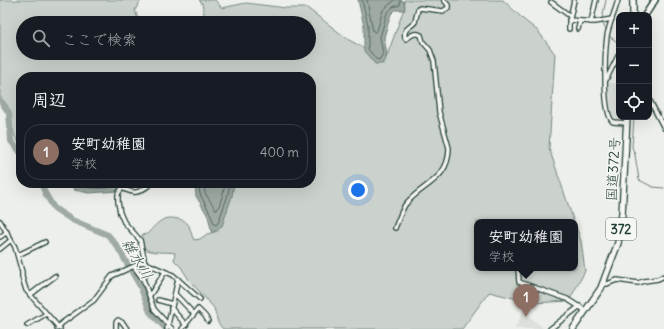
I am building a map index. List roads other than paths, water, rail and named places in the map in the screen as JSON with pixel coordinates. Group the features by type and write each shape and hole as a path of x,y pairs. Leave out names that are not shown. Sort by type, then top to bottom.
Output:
{"highway":[{"path":"633,0 633,12"},
{"name":"国道372号","path":"573,329 603,284 616,250 621,229 627,120"}],"main road":[{"path":"647,12 655,0"}],"street":[{"path":"394,228 404,206 439,176 449,154 449,148 439,112 432,54 423,42 421,35 414,33 406,39 404,33 407,28 416,22 418,9 443,11 448,8 448,5 444,0"},
{"path":"569,29 574,0"},
{"path":"590,22 596,0"},
{"path":"618,0 615,14 607,36 605,81 609,117 613,122 627,120"},
{"path":"551,2 570,18 580,21 590,22 612,19"},
{"path":"578,29 580,21"},
{"path":"605,81 616,60"},
{"path":"652,105 664,128"},
{"path":"143,262 144,258 140,240 121,217 118,194 122,188 131,193 139,192 145,188"},
{"path":"0,220 18,255 26,290 58,328 62,323 94,300 112,276 143,262"},
{"path":"0,238 7,232"},
{"path":"0,249 11,240"},
{"path":"18,255 44,242"},
{"path":"143,262 173,275 200,299"},
{"path":"143,279 152,266"},
{"path":"134,267 143,279 150,294 154,309 172,329"},
{"path":"518,271 519,282 567,299 586,311"},
{"path":"150,294 165,272"},
{"path":"30,295 56,276"},
{"path":"603,284 617,280 636,283 644,280 658,279 664,276"},
{"path":"166,329 178,279"},
{"path":"174,294 194,314"},
{"path":"158,300 171,306 186,325"},
{"path":"550,329 580,306"},
{"path":"182,329 198,309 208,321"},
{"path":"27,326 46,314"},
{"path":"116,329 116,322 118,320 123,323 127,329"}],"water":[{"path":"358,0 402,0 404,2 405,10 395,10 391,14 384,37 387,55 382,64 375,64 364,51 364,26"},
{"path":"73,188 121,188 118,191 89,193 74,190"},
{"path":"195,188 233,188 222,226 212,233 208,216 196,196"}],"waterway":[{"path":"602,19 606,0"},
{"path":"602,22 606,30"},
{"path":"609,36 616,41"},
{"name":"雑水川","path":"0,100 9,113 11,141 16,147"},
{"path":"634,120 632,147 635,155 639,180 653,187 664,188"},
{"name":"雑水川","path":"43,188 54,208 72,220 108,235 117,246 140,286 150,312 166,329"}],"place":[{"name":"安町幼稚園","path":"526,317"}]}
